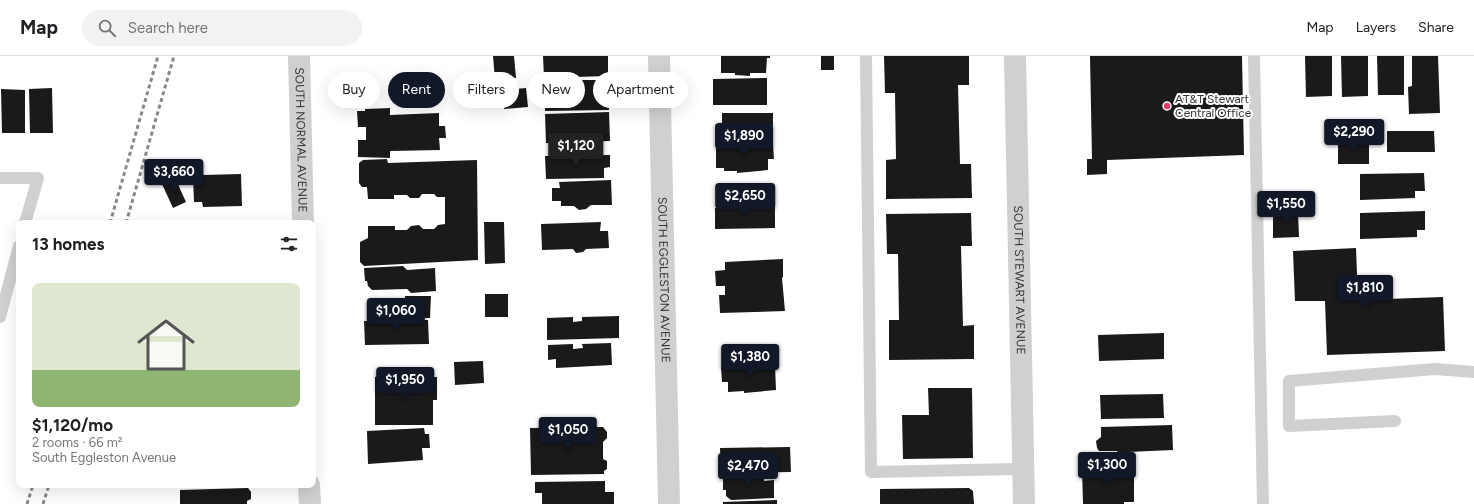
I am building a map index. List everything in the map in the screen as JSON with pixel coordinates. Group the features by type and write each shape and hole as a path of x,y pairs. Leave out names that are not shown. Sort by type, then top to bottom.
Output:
{"street":[{"name":"SOUTH NORMAL AVENUE","path":"299,56 303,220"},
{"name":"SOUTH EGGLESTON AVENUE","path":"658,56 669,504"},
{"name":"SOUTH STEWART AVENUE","path":"1015,56 1024,504"},
{"path":"310,488 310,504"}],"lane":[{"path":"866,56 871,472 1024,469"},
{"path":"1254,56 1263,504"},
{"path":"0,178 38,178 26,220"},
{"path":"0,317 16,257"},
{"path":"1394,421 1289,426 1289,381 1435,369 1474,372"}],"building":[{"path":"493,56 514,56 515,72 494,72"},
{"path":"543,56 608,56 608,72 593,72 593,76 585,77 585,72 544,72"},
{"path":"721,56 770,56 770,58 767,58 766,73 750,73 750,76 735,75 735,73 721,73"},
{"path":"821,56 834,56 834,70 821,70"},
{"path":"884,56 969,56 969,85 958,85 960,164 971,164 972,198 886,199 886,160 896,159 895,93 885,93"},
{"name":"AT&T Stewart Central Office","path":"1090,56 1242,56 1244,155 1107,160 1107,174 1087,175 1087,159 1092,159"},
{"path":"1305,56 1332,56 1332,96 1306,97"},
{"path":"1341,56 1368,56 1368,96 1342,97"},
{"path":"1377,56 1404,56 1404,95 1378,95"},
{"path":"1412,56 1438,56 1440,113 1409,114 1408,87 1412,86"},
{"path":"767,78 767,105 713,105 713,79"},
{"path":"585,80 593,80 593,108 609,108 609,110 545,111 545,108 585,108"},
{"path":"52,88 53,133 30,133 29,89"},
{"path":"526,88 527,107 519,108 519,89"},
{"path":"1,89 25,90 25,133 2,133"},
{"path":"390,108 390,115 439,113 439,126 445,126 446,138 439,138 440,150 390,151 390,158 358,157 358,140 366,140 366,127 358,127 357,111 365,111 365,109"},
{"path":"609,112 610,141 546,143 545,114"},
{"path":"722,113 773,113 773,125 767,125 767,138 752,138 752,140 722,138"},
{"path":"1387,131 1434,131 1435,152 1387,152"},
{"path":"1338,142 1369,142 1369,164 1338,164"},
{"path":"773,144 774,159 768,159 768,170 737,173 737,171 724,171 724,168 716,168 716,145"},
{"path":"610,155 610,167 604,168 604,178 546,179 545,156"},
{"path":"387,159 388,163 477,160 478,260 364,266 360,262 360,242 368,238 368,226 395,226 395,230 407,230 411,226 419,225 423,229 434,229 438,225 445,224 445,197 437,197 434,194 422,194 419,198 410,198 407,195 394,195 394,199 368,199 367,187 362,187 359,183 359,163 363,160"},
{"path":"1424,173 1425,191 1415,191 1415,198 1360,200 1360,174"},
{"path":"241,174 242,206 203,207 202,202 194,202 193,177 202,177 202,175"},
{"path":"175,178 186,202 173,208 162,184"},
{"path":"611,180 612,205 591,205 586,209 579,210 574,206 561,206 561,201 552,201 552,188 560,188 559,182"},
{"path":"775,204 775,228 715,229 715,208 723,208 723,205"},
{"path":"1425,211 1425,230 1417,230 1417,237 1360,239 1360,213"},
{"path":"971,213 972,246 961,246 963,326 974,325 974,359 889,360 889,320 899,320 898,254 887,254 886,214"},
{"path":"1273,213 1298,213 1299,237 1273,238"},
{"path":"484,222 504,222 505,263 485,264"},
{"path":"601,222 600,231 608,231 609,248 586,249 583,252 576,253 573,249 542,250 541,224"},
{"path":"1356,248 1358,300 1443,297 1445,351 1327,355 1325,301 1295,301 1293,251"},
{"path":"783,259 782,278 785,311 720,313 719,295 725,295 725,286 716,286 715,271 725,270 725,262"},
{"path":"403,266 407,270 435,268 436,291 411,293 407,289 372,290 368,286 367,281 365,281 364,268"},
{"path":"485,294 508,294 508,317 485,317"},
{"path":"405,296 431,296 430,318 406,318"},
{"path":"619,316 619,338 547,340 547,318 573,317 573,322 582,321 582,317"},
{"path":"428,320 429,344 365,345 364,321"},
{"path":"1164,333 1164,359 1099,361 1098,335"},
{"path":"611,343 612,365 556,368 556,359 548,360 548,345 573,344 573,349 583,348 582,344"},
{"path":"483,361 484,383 455,385 454,362"},
{"path":"775,365 776,390 744,393 744,391 728,392 728,382 722,382 721,367"},
{"path":"375,377 437,377 437,400 433,400 433,425 375,425"},
{"path":"928,388 972,388 973,458 903,459 902,415 929,415"},
{"path":"1163,394 1164,418 1101,419 1100,395"},
{"path":"1172,425 1173,450 1128,452 1126,454 1119,454 1117,451 1099,451 1097,448 1096,441 1101,437 1101,427"},
{"path":"603,427 607,432 607,438 603,442 603,459 607,461 607,469 604,471 604,474 531,475 530,428"},
{"path":"424,428 425,434 429,434 430,448 422,448 423,460 368,464 367,431"},
{"path":"790,447 791,472 721,473 720,448"},
{"path":"1105,466 1110,472 1134,471 1134,502 1124,502 1124,504 1083,504 1082,467"},
{"path":"764,474 764,481 774,480 774,498 731,500 726,496 726,490 723,490 723,476"},
{"path":"605,481 605,492 614,492 614,504 542,504 542,493 535,493 535,482"},
{"path":"248,488 251,492 251,499 247,501 247,504 180,504 180,490"},
{"path":"969,488 973,491 974,504 880,504 880,489"},
{"path":"777,500 777,504 723,504 723,502"}],"railway":[{"path":"111,220 158,56"},
{"path":"127,220 174,56"},
{"path":"27,504 32,488"},
{"path":"43,504 48,488"}],"place":[{"name":"AT&T Stewart Central Office","path":"1167,106"}]}
